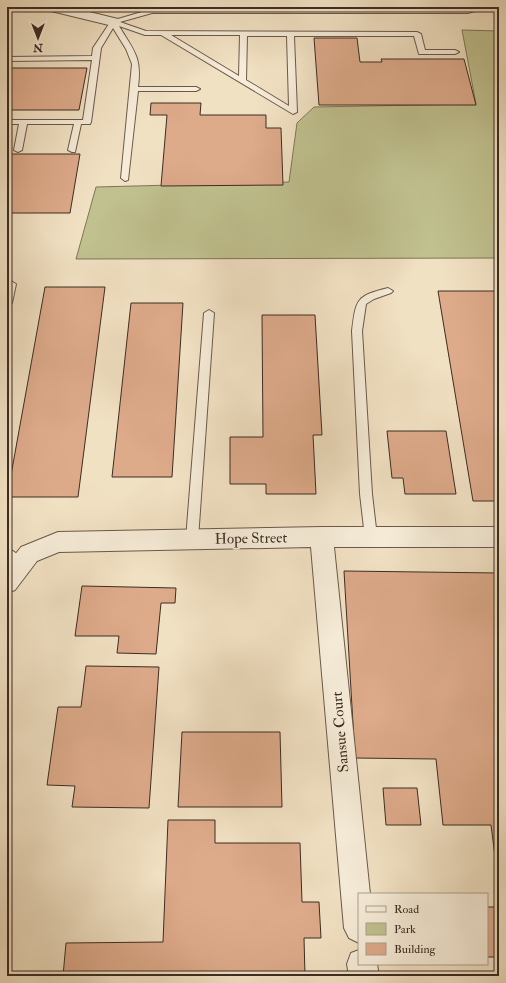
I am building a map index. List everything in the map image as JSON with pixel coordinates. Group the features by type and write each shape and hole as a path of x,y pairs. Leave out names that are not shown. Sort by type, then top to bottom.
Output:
{"street":[{"path":"52,7 113,22"},
{"name":"Hope Street","path":"13,568 29,554 58,542 322,536 499,537"},
{"name":"Sansue Court","path":"322,536 358,917"},
{"path":"362,965 364,976"}],"lane":[{"path":"7,122 87,122 98,48 113,22 154,9 468,11 486,7"},
{"path":"113,22 146,33 417,34 422,52 455,52"},
{"path":"113,22 125,45 132,52 136,64 125,178"},
{"path":"162,33 293,112 290,34"},
{"path":"242,82 244,34"},
{"path":"7,59 96,58"},
{"path":"134,89 196,89"},
{"path":"18,150 23,122"},
{"path":"72,150 78,122"},
{"path":"7,302 11,284"},
{"path":"371,536 366,494 357,331 360,305 368,296 388,291"},
{"path":"192,539 208,313"}],"green space":[{"path":"462,30 499,31 499,258 76,259 96,187 289,182 297,123 314,107 476,104"}],"building":[{"path":"314,38 357,38 360,62 382,62 381,59 464,59 476,105 319,105"},
{"path":"7,68 87,68 79,110 7,110"},
{"path":"151,103 201,103 200,115 266,115 266,128 281,128 283,185 161,186 167,115 150,115"},
{"path":"7,154 80,154 70,213 7,213"},
{"path":"45,287 105,287 78,497 7,497"},
{"path":"438,291 499,291 499,501 473,501"},
{"path":"131,303 183,303 172,477 112,477"},
{"path":"262,315 315,315 322,435 313,435 316,494 266,494 266,484 230,484 230,437 263,437"},
{"path":"387,431 446,431 456,494 405,494 403,478 392,478"},
{"path":"344,571 499,573 499,888 491,825 443,825 436,759 355,758"},
{"path":"82,586 176,588 175,603 161,603 156,654 117,653 119,636 75,636"},
{"path":"86,666 159,667 149,808 72,807 75,786 47,785 58,707 81,707"},
{"path":"182,732 280,732 282,807 178,807"},
{"path":"383,788 417,788 421,825 386,825"},
{"path":"168,820 215,820 215,843 300,843 302,902 319,902 321,938 304,938 305,976 63,976 66,943 163,942"},
{"path":"488,907 499,907 499,957 488,957"}]}
